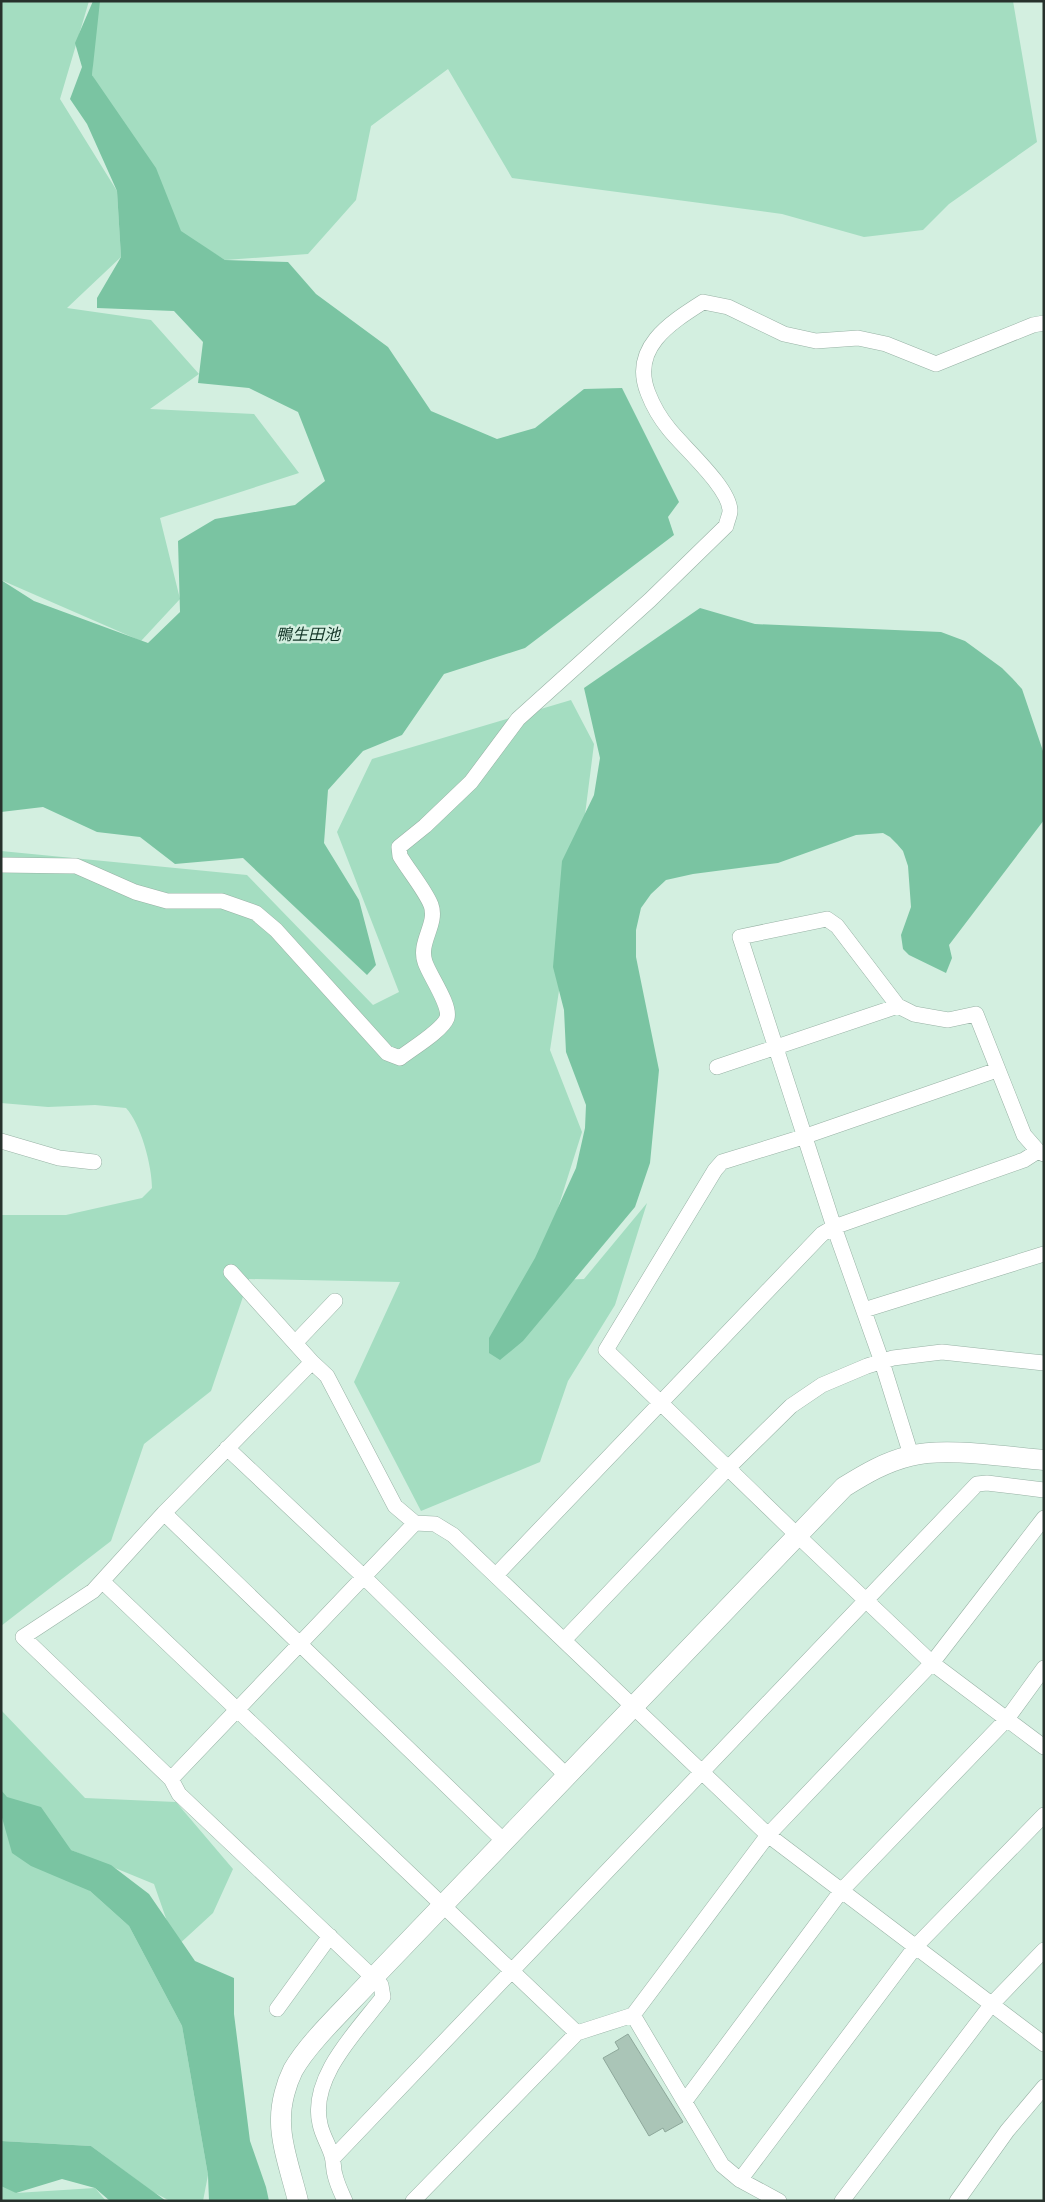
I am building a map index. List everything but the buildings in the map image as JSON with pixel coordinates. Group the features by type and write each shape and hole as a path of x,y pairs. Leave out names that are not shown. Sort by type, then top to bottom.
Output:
{"street":[{"path":"1,866 76,866 135,892 167,901 222,901 256,913 276,930 387,1053 400,1058 442,1026 447,1017 446,1007 424,961 422,949 432,917 431,906 400,856 399,847 425,826 471,782 518,719 650,600 726,526 730,510 724,491 668,428 654,406 644,382 644,360 656,339 679,318 703,302 728,307 784,334 816,341 858,338 886,344 936,364 1044,323"},
{"path":"496,1574 822,1234 834,1227 1024,1160 1041,1152 1024,1135 976,1014 948,1020 914,1014 898,1006 838,926 827,919 740,937 834,1227 882,1362 911,1455"},
{"path":"717,1067 898,1006"},
{"path":"997,1070 806,1136 722,1162 714,1170 606,1350 932,1664 1044,1747"},
{"path":"1,1141 59,1158 94,1162"},
{"path":"864,1310 1044,1254"},
{"path":"231,1272 295,1344 327,1376 395,1506 415,1523 435,1524 453,1535 768,1835 1044,2044"},
{"path":"295,1344 335,1301"},
{"path":"564,1640 728,1468 791,1406 822,1385 867,1366 893,1358 942,1352 1044,1363"},
{"path":"312,1362 164,1513 103,1582 93,1591 23,1638 171,1779 179,1794 381,1985 383,1997 333,2063 324,2079 318,2112 320,2125 333,2158 335,2174 344,2201"},
{"path":"227,1448 364,1577 568,1776"},
{"path":"298,2201 281,2119 284,2097 292,2072 303,2055 374,1978 844,1487 879,1466 911,1455 940,1452 1044,1460"},
{"path":"333,2158 977,1484 987,1483 1044,1490"},
{"path":"164,1513 505,1842"},
{"path":"413,2201 577,2034 633,2015 768,1835 932,1664 1044,1518"},
{"path":"171,1779 415,1523"},
{"path":"103,1582 577,2034"},
{"path":"685,2101 842,1890 1007,1720 1044,1668"},
{"path":"740,2180 916,1946 1044,1815"},
{"path":"277,2008 330,1936"},
{"path":"842,2201 991,2004 1044,1950"},
{"path":"633,2015 722,2165 740,2180 779,2201"},
{"path":"957,2201 1007,2131 1044,2087"}],"shaded area":[{"path":"1,1 89,1 60,99 117,191 121,257 67,308 151,320 199,374 150,409 254,414 299,473 160,518 180,599 141,641 1,580"},
{"path":"97,1 1013,1 1037,142 949,204 923,230 864,237 782,214 512,178 448,69 371,126 356,200 308,254 225,260 179,232 92,75"},
{"path":"571,700 594,744 581,846 550,1050 582,1132 535,1281 584,1279 647,1203 615,1305 568,1381 540,1462 421,1511 354,1382 400,1282 249,1279 211,1391 144,1444 111,1541 1,1626 1,1215 66,1215 142,1198 152,1188 145,1146 136,1124 126,1108 95,1105 48,1107 1,1103 1,851 247,875 373,1005 399,992 337,832 372,759"},
{"path":"1,1710 85,1798 176,1802 233,1869 213,1913 176,1947 154,1884 71,1850 90,1891 129,1926 182,2026 208,2175 203,2201 170,2201 153,2192 91,2146 1,2141"},
{"path":"1,2180 16,2193 95,2188 106,2201 1,2201"}],"water":[{"name":"鴨生田池","path":"93,1 100,1 92,75 156,168 181,231 225,260 288,262 316,294 388,347 431,411 497,439 535,428 584,389 622,388 679,502 668,517 674,535 525,648 444,674 402,735 363,751 328,790 324,843 359,900 376,965 367,975 243,858 175,864 140,837 97,832 43,807 1,812 1,580 34,601 148,643 180,612 178,541 215,519 295,505 325,481 298,412 249,388 198,383 203,342 174,311 97,308 97,298 121,257 117,191 87,124 70,99 82,67 75,43"},
{"path":"700,608 755,624 941,632 965,641 1002,668 1022,689 1044,754 1044,820 949,945 952,958 946,973 909,955 903,949 901,935 911,907 908,866 903,851 890,837 883,833 856,835 778,863 693,874 666,880 651,894 641,908 636,930 636,957 659,1070 650,1163 635,1207 523,1341 500,1360 489,1353 489,1338 535,1258 576,1168 585,1128 586,1105 566,1052 564,1010 553,967 562,861 594,795 600,758 584,688"},
{"path":"1,1790 7,1797 41,1807 71,1850 111,1865 149,1894 195,1961 234,1978 234,2014 250,2141 269,2201 209,2201 208,2175 182,2026 129,1926 90,1891 31,1866 12,1853 1,1814"},
{"path":"1,2141 91,2146 166,2201 110,2201 95,2188 62,2179 16,2193 1,2186"}]}
